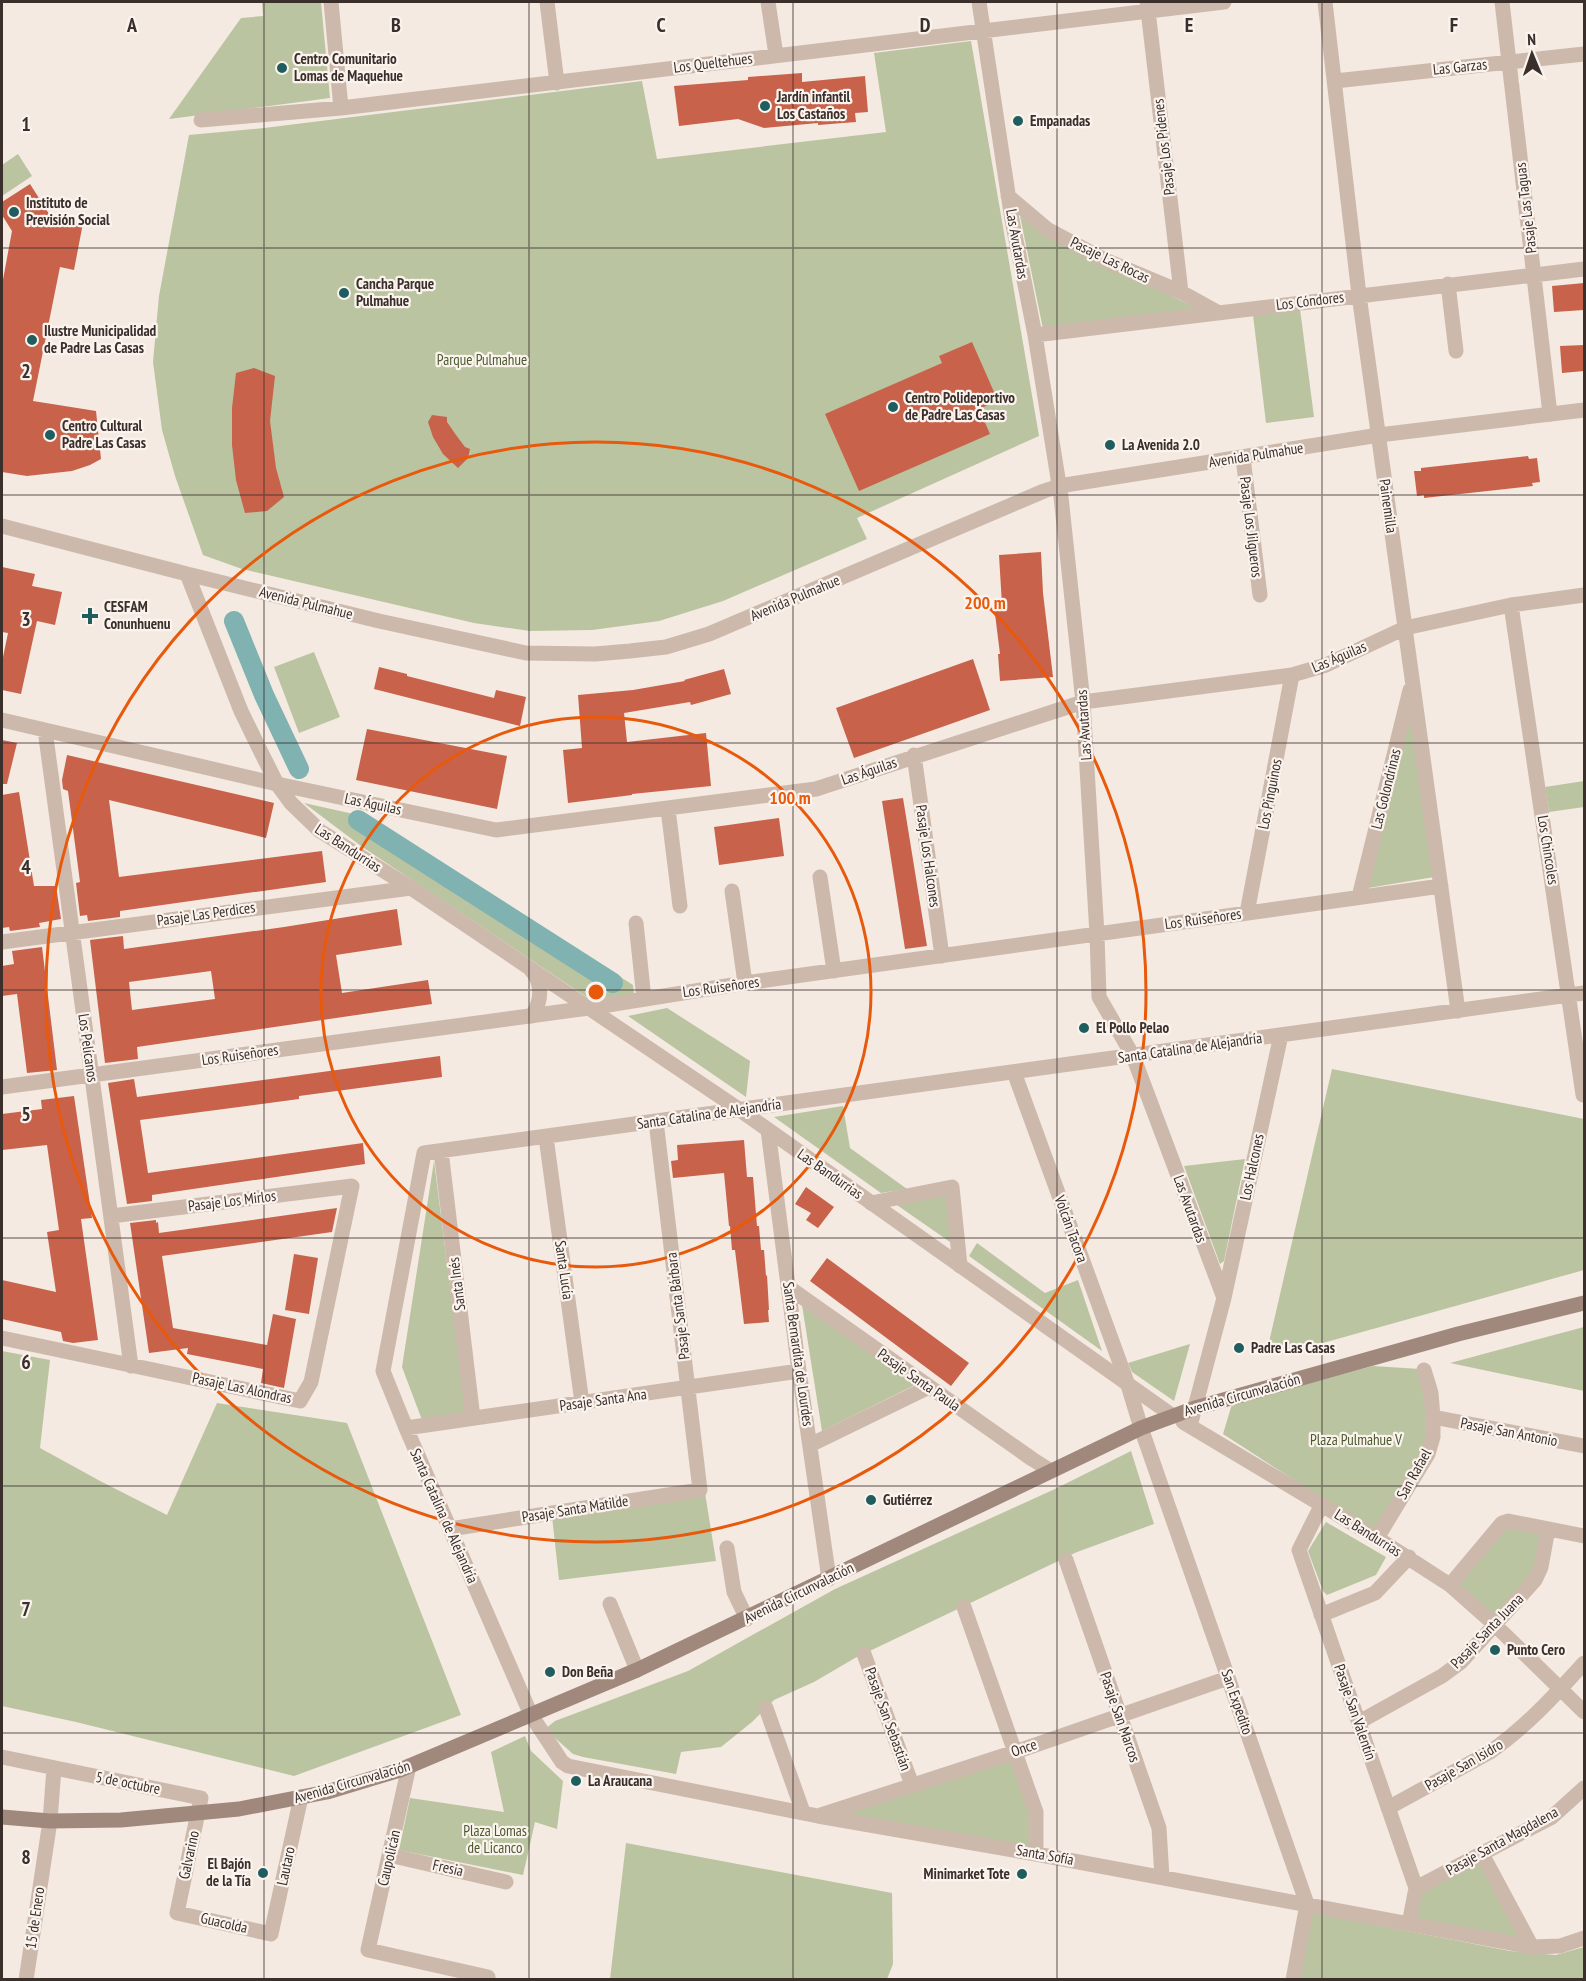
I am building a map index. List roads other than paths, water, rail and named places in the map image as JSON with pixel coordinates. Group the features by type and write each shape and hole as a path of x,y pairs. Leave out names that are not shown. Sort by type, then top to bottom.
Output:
{"main road":[{"name":"Avenida Circunvalación","path":"2,1817 50,1821 121,1820 239,1809 327,1792 409,1766 637,1670 1141,1428 1195,1408 1458,1335 1584,1303"}],"street":[{"path":"331,2 341,108"},
{"path":"547,2 557,83"},
{"path":"768,2 776,55"},
{"name":"Las Avutardas","path":"979,2 1008,196 1035,335 1059,486 1083,702 1099,997 1134,1056 1224,1298"},
{"name":"Los Queltehues","path":"201,120 341,108 557,83 984,30 1147,6 1224,2"},
{"name":"Painemilla","path":"1325,2 1359,295 1458,1011"},
{"name":"Pasaje Las Taguas","path":"1502,2 1550,414"},
{"name":"Pasaje Los Pidenes","path":"1147,6 1180,292"},
{"name":"Las Garzas","path":"1335,81 1584,54"},
{"name":"Pasaje Las Rocas","path":"1008,196 1047,229 1105,260 1180,292 1219,313"},
{"name":"Los Cóndores","path":"1035,335 1584,269"},
{"path":"1448,284 1456,351"},
{"name":"Avenida Pulmahue","path":"2,526 379,621 526,653 583,654 639,650 666,647 709,634 1059,486 1379,435 1584,410"},
{"name":"Pasaje Los Jilgueros","path":"1242,458 1260,595"},
{"name":"Las Bandurrias","path":"187,574 242,711 278,784 291,803 320,831 411,888 740,1110 1173,1416 1409,1557 1450,1585 1495,1625 1584,1712"},
{"name":"Las Águilas","path":"2,720 278,784 496,830 816,789 914,755 1083,702 1292,675 1326,666 1405,628 1511,605 1584,595"},
{"name":"Los Chincoles","path":"1511,605 1577,994 1583,1095"},
{"name":"Los Pinguinos","path":"1247,913 1292,675"},
{"name":"Las Golondrinas","path":"1359,897 1413,681"},
{"name":"Los Pelícanos","path":"45,730 131,1366"},
{"name":"Pasaje Los Halcones","path":"914,755 942,956"},
{"path":"668,809 680,906"},
{"path":"820,877 834,971"},
{"name":"Los Ruiseñores","path":"2,1087 532,1016 745,983 1441,886"},
{"name":"Pasaje Las Perdices","path":"2,942 411,888"},
{"path":"732,891 745,983"},
{"path":"636,923 644,999"},
{"path":"529,968 540,989 538,1004 532,1016"},
{"name":"Santa Catalina de Alejandría","path":"531,1715 383,1371 424,1153 1577,994"},
{"name":"Los Halcones","path":"1224,1298 1281,1035"},
{"name":"Volcán Tacora","path":"1014,1072 1128,1385"},
{"name":"Pasaje Santa Bárbara","path":"656,1121 700,1490"},
{"name":"Santa Bernardita de Lourdes","path":"768,1130 830,1579"},
{"name":"Santa Lucía","path":"546,1137 582,1403"},
{"name":"Santa Inés","path":"441,1151 473,1418"},
{"name":"Pasaje Los Mirlos","path":"111,1216 352,1186"},
{"name":"Pasaje Las Alondras","path":"2,1338 300,1401 311,1382 352,1186"},
{"path":"871,1203 952,1187 960,1266"},
{"name":"Pasaje Santa Paula","path":"788,1287 1051,1471"},
{"path":"1190,1426 1224,1298"},
{"name":"San Rafael","path":"1377,1538 1428,1454 1433,1437 1431,1393 1424,1370"},
{"name":"Pasaje Santa Ana","path":"406,1428 800,1371"},
{"path":"1128,1385 1141,1428"},
{"path":"810,1445 929,1387"},
{"name":"Pasaje San Antonio","path":"1433,1417 1584,1446"},
{"name":"San Expedito","path":"1141,1428 1307,1904 1293,1980"},
{"name":"Pasaje Santa Matilde","path":"450,1529 700,1490"},
{"name":"Pasaje San Valentín","path":"1322,1504 1299,1550 1416,1888"},
{"path":"1450,1585 1502,1523 1508,1521 1584,1536"},
{"name":"Pasaje Santa Juana","path":"1359,1722 1461,1662 1538,1574 1548,1528"},
{"path":"727,1548 734,1592 747,1619"},
{"path":"1322,1615 1375,1593 1409,1557"},
{"name":"Pasaje San Marcos","path":"1066,1560 1159,1828 1162,1877"},
{"path":"610,1604 637,1670"},
{"path":"964,1607 1036,1812 1036,1854"},
{"name":"Pasaje San Sebastián","path":"864,1654 912,1785"},
{"name":"Pasaje San Isidro","path":"1388,1808 1505,1742 1518,1732 1584,1663"},
{"name":"Once","path":"818,1816 1015,1752 1228,1678"},
{"path":"766,1708 803,1812"},
{"name":"Santa Sofía","path":"531,1715 562,1762 568,1766 818,1816 1162,1877 1532,1947 1560,1946 1584,1938"},
{"name":"5 de octubre","path":"2,1757 201,1798"},
{"name":"Caupolicán","path":"409,1766 368,1950 488,1977"},
{"path":"50,1821 54,1768"},
{"name":"Pasaje Santa Magdalena","path":"1416,1888 1552,1817 1584,1788"},
{"name":"Lautaro","path":"271,1934 301,1797"},
{"name":"Galvarino","path":"177,1913 201,1798"},
{"name":"15 de Enero","path":"26,1980 50,1821"},
{"path":"1482,1854 1532,1947"},
{"name":"Fresia","path":"389,1855 506,1881"},
{"path":"1408,1924 1416,1888"},
{"name":"Guacolda","path":"177,1913 271,1934"}],"waterway":[{"path":"234,621 264,695 299,769"},
{"path":"358,820 613,983"}],"place":[{"name":"Centro Comunitario Lomas de Maquehue","path":"282,68"},
{"name":"Jardín infantil Los Castaños","path":"765,106"},
{"name":"Empanadas","path":"1018,121"},
{"name":"Instituto de Previsión Social","path":"14,212"},
{"name":"Cancha Parque Pulmahue","path":"344,293"},
{"name":"Ilustre Municipalidad de Padre Las Casas","path":"32,340"},
{"name":"Centro Polideportivo de Padre Las Casas","path":"893,407"},
{"name":"Centro Cultural Padre Las Casas","path":"50,435"},
{"name":"La Avenida 2.0","path":"1110,445"},
{"name":"CESFAM Conunhuenu","path":"90,616"},
{"name":"El Pollo Pelao","path":"1084,1028"},
{"name":"Padre Las Casas","path":"1239,1348"},
{"name":"Gutiérrez","path":"871,1500"},
{"name":"Punto Cero","path":"1495,1650"},
{"name":"Don Beña","path":"550,1672"},
{"name":"La Araucana","path":"576,1781"},
{"name":"El Bajón de la Tía","path":"263,1873"},
{"name":"Minimarket Tote","path":"1022,1874"}],"park label":[{"name":"Parque Pulmahue","path":"482,360"},
{"name":"Plaza Pulmahue V","path":"1356,1440"},
{"name":"Plaza Lomas de Licanco","path":"495,1840"}]}
